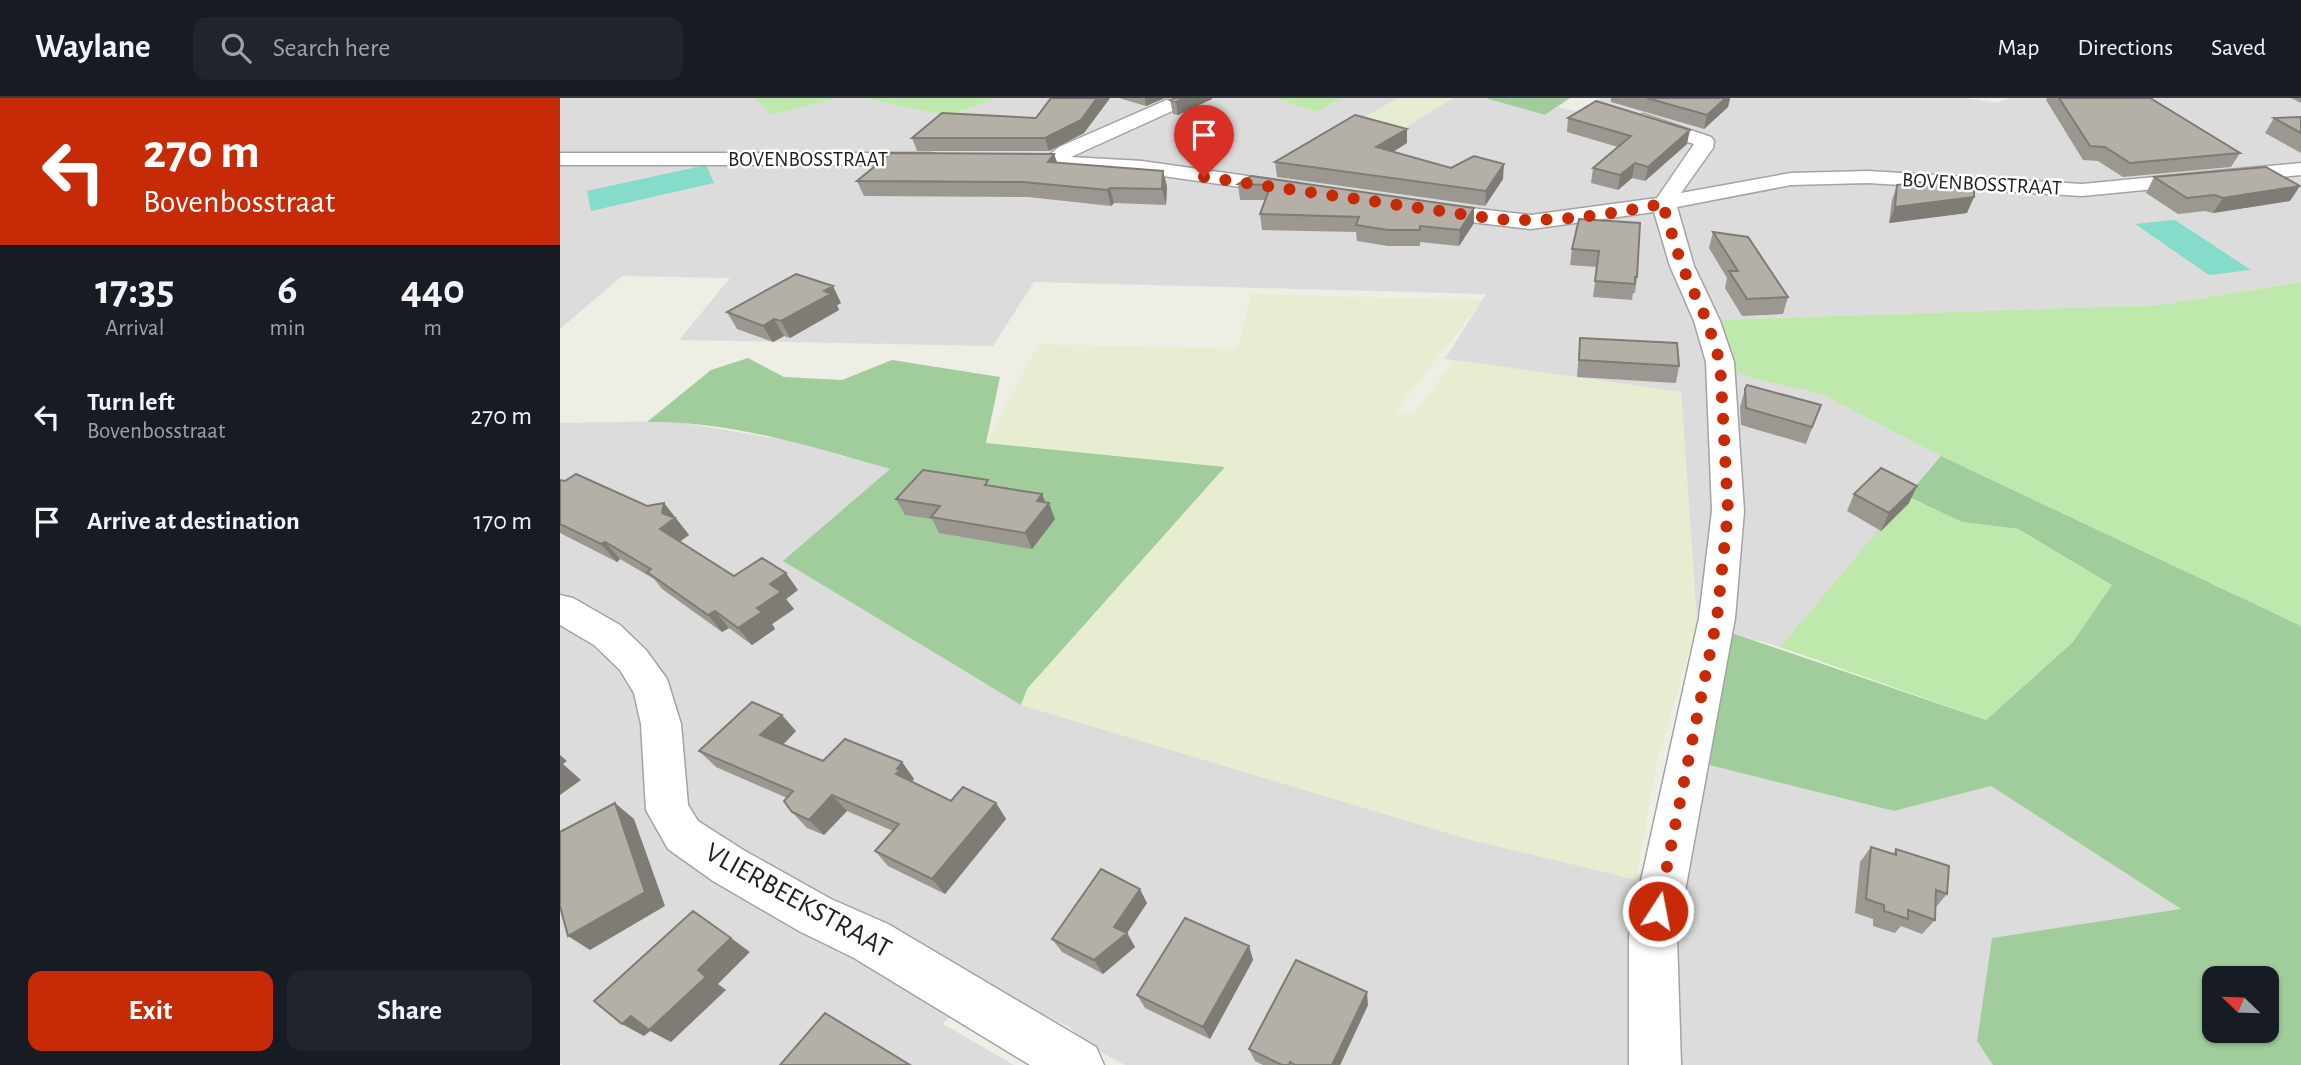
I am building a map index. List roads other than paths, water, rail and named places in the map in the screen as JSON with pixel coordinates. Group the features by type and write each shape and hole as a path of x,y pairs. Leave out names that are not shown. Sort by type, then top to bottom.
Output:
{"street":[{"path":"1055,160 1066,152 1186,98"},
{"path":"1624,114 1704,141 1703,148 1672,189 1665,203 1665,212 1682,266 1707,321 1720,362 1728,511 1717,618 1653,935 1655,1065"},
{"name":"BOVENBOSSTRAAT","path":"560,159 945,159"},
{"path":"986,159 1055,160 1142,167 1306,191"},
{"name":"BOVENBOSSTRAAT","path":"1413,207 1531,222 1627,211 1757,184 1813,178 1868,177 2082,190 2301,169"},
{"name":"VLIERBEEKSTRAAT","path":"560,608 607,635 633,660 653,690 661,724 667,810 683,835 729,866 815,915 871,941 1078,1065"}]}
